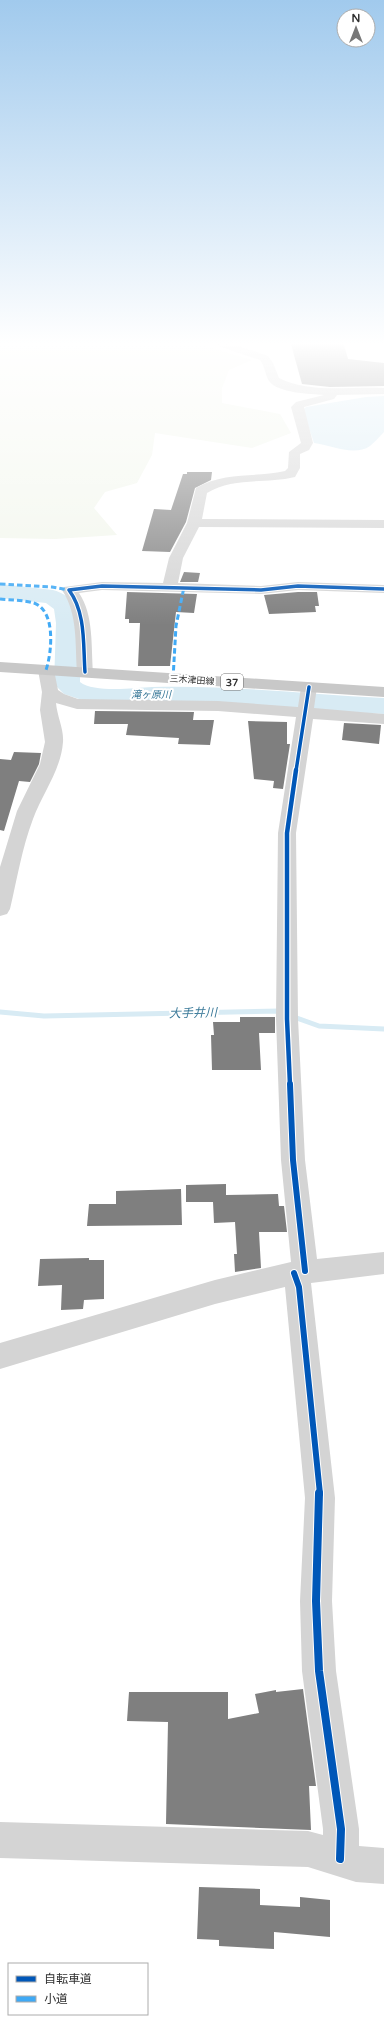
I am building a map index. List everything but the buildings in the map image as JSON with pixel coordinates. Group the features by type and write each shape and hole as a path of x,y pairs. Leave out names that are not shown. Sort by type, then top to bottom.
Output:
{"main road":[{"name":"三木津田線","path":"0,667 83,672 307,700 384,692"}],"street":[{"path":"170,586 176,558 194,523 201,491 208,486 229,480 264,479 290,474 294,468 292,456 295,451 306,446 307,443 305,436"},
{"path":"194,523 384,524"},
{"path":"83,672 79,606 75,596 69,590 102,586 170,586 261,590 298,586 384,589"},
{"path":"0,909 23,819 42,783 49,764 54,742 53,728 47,698 50,692 51,670"},
{"path":"50,692 58,698 78,704 218,706 307,700 384,719"},
{"path":"307,700 287,833 287,1019 299,1287 320,1498 316,1601 319,1671 341,1828 340,1859"},
{"path":"0,1356 215,1292 299,1272 384,1263"},
{"path":"0,1840 308,1849 356,1864 384,1866"}],"shaded area":[{"path":"0,436 155,436 152,455 137,483 105,492 94,508 117,535 55,539 0,538"},
{"path":"177,436 282,436 252,448"},
{"path":"312,436 380,436 370,446 357,450 342,449 314,443"}],"waterway":[{"name":"滝ヶ原川","path":"0,591 30,593 53,597 65,607 68,623 67,684 73,689 88,694 112,696 179,694 384,706"},
{"name":"大手井川","path":"0,1012 44,1016 279,1011 283,1013"},
{"name":"大手井川","path":"291,1016 319,1026 384,1029"}],"marked path":[{"path":"0,584 52,587 69,590"},
{"path":"173,679 176,626 184,587"},
{"path":"0,599 34,603 45,610 50,624 49,661 46,670"}],"cycle path":[{"path":"85,672 84,640 81,617 74,597 69,590 102,586 261,590 298,586 384,589"},
{"path":"305,1271 293,1160 287,1019 287,833 309,687"},
{"path":"294,1273 299,1287 320,1498 316,1601 319,1671 341,1829 340,1859"}]}
